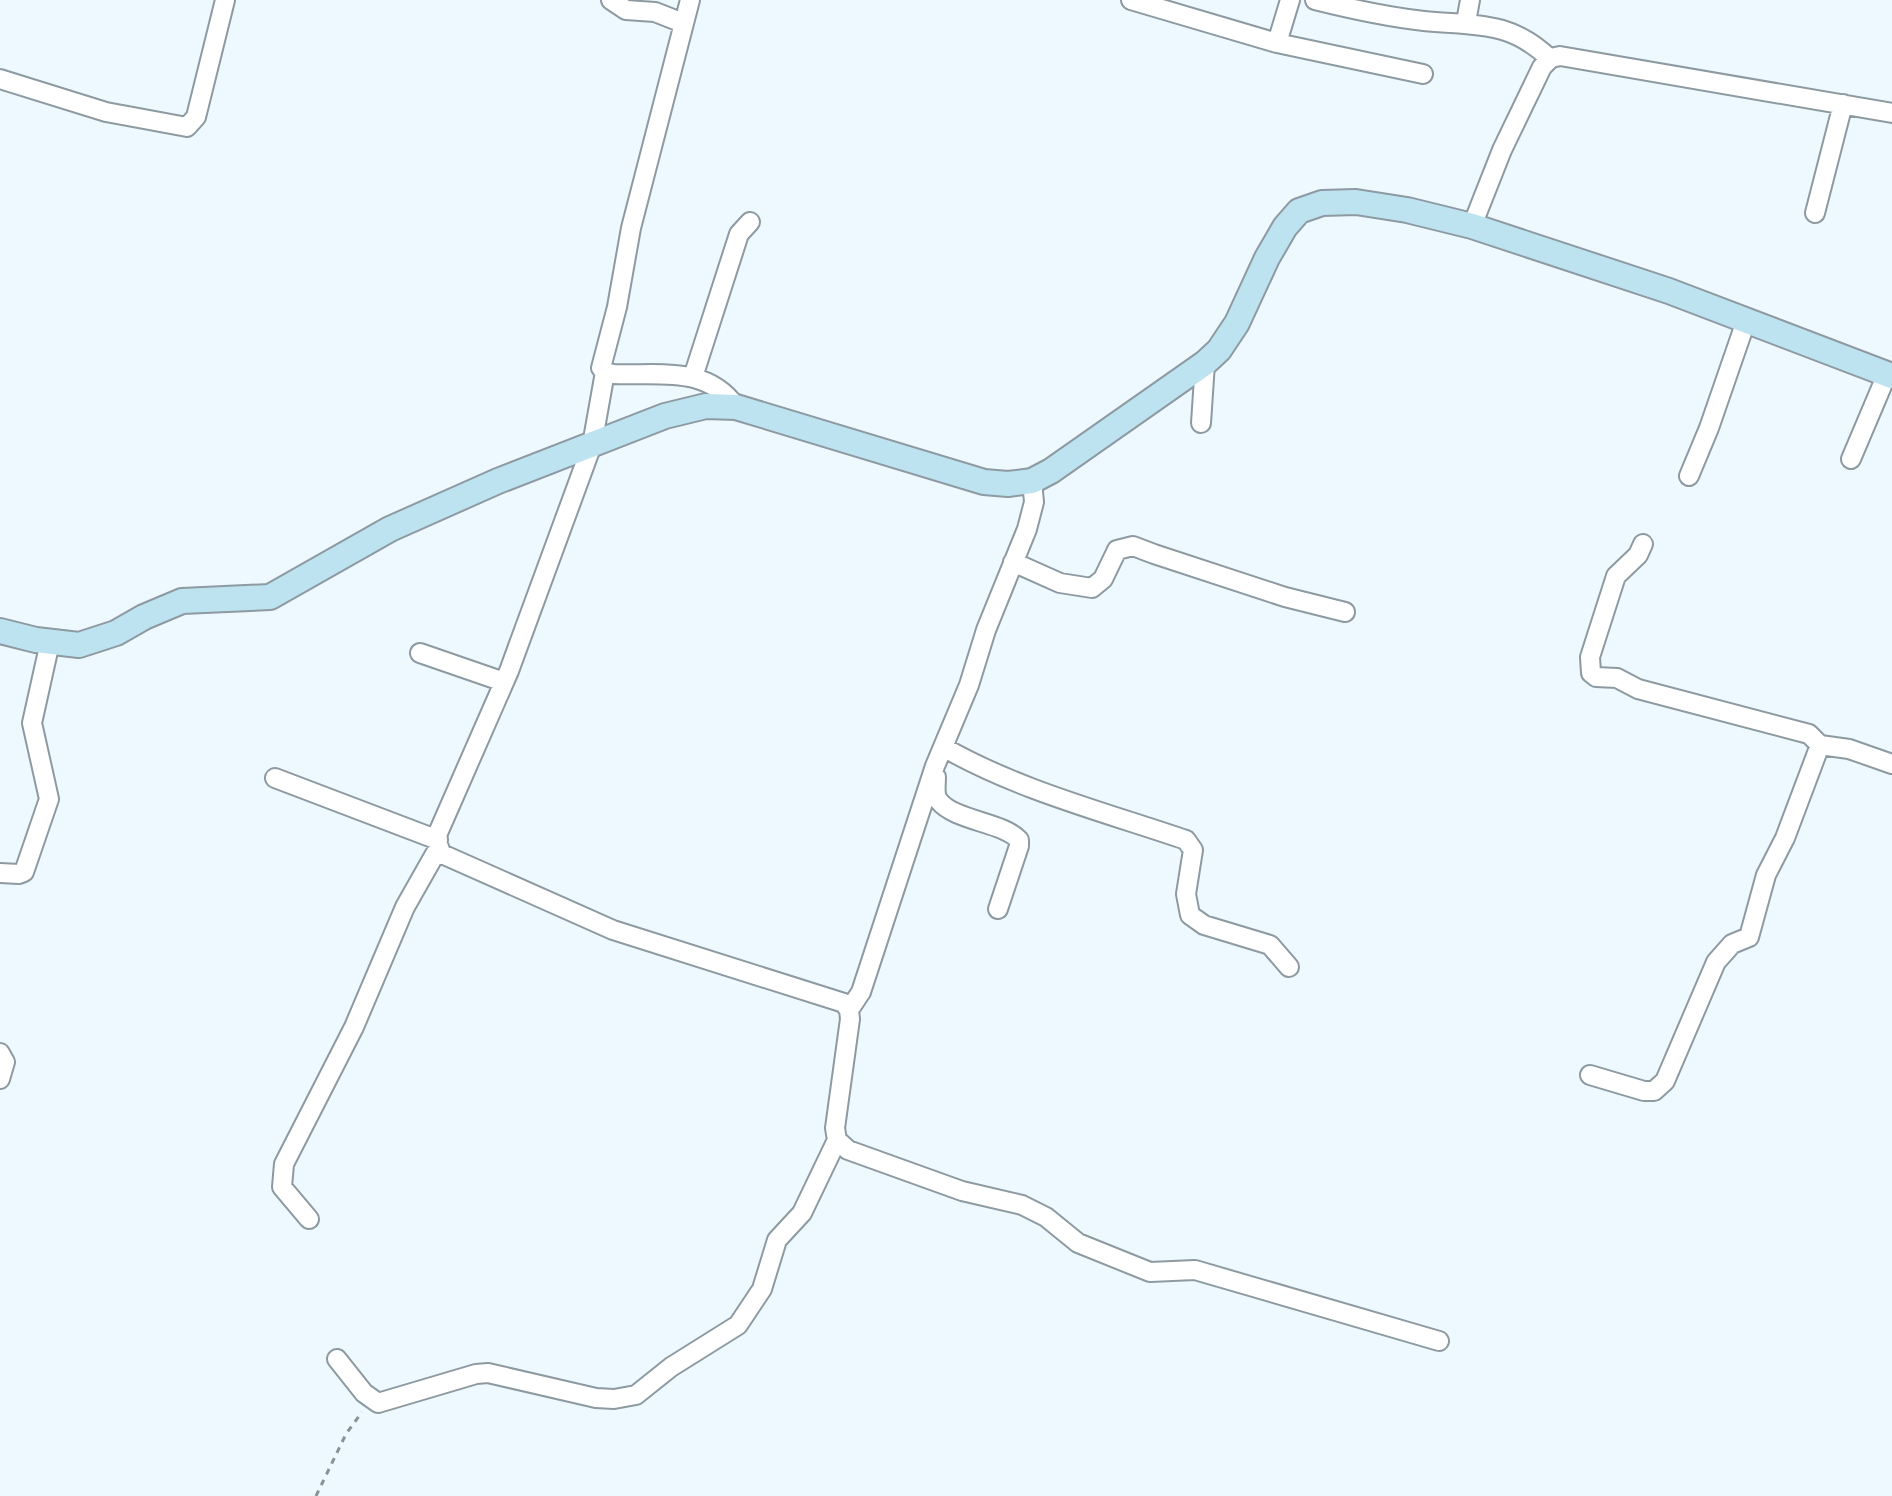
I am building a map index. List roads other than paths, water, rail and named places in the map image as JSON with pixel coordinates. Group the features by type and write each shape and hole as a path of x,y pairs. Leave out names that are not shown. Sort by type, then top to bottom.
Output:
{"street":[{"path":"0,79 106,112 187,127 196,117 225,0"},
{"path":"611,0 626,10 655,12 683,23"},
{"path":"690,0 625,254 617,307 601,368 605,372 693,377 725,392 736,407"},
{"path":"1131,0 1277,43 1423,74"},
{"path":"1277,43 1290,0"},
{"path":"1315,0 1396,17 1466,22 1522,36 1550,59"},
{"path":"1466,22 1470,0"},
{"path":"1472,226 1524,101 1542,67 1550,59 1560,56 1892,113"},
{"path":"1815,213 1843,104"},
{"path":"0,631 79,645 95,641 182,601 270,597 401,524 498,481 681,411 706,406 736,407 984,482 1008,484 1032,481 1085,449 1219,350 1237,323 1267,258 1294,214 1322,203 1356,202 1407,210 1472,226 1669,291 1890,375 1851,459"},
{"path":"693,377 739,234 750,222"},
{"path":"1689,476 1746,321"},
{"path":"1201,423 1205,363"},
{"path":"309,1219 282,1187 284,1164 354,1027 405,907 438,843 470,756 504,682 592,445 605,372"},
{"path":"337,1359 372,1401 385,1402 488,1373 596,1398 614,1399 636,1395 671,1367 738,1325 762,1289 777,1240 802,1213 837,1140 836,1117 849,1010 861,992 935,766 969,685 1034,502 1032,481"},
{"path":"1643,544 1638,555 1616,576 1590,657 1591,673 1596,677 1615,677 1638,689 1809,734 1820,745 1849,749 1892,764"},
{"path":"1013,562 1060,583 1092,588 1103,579 1117,550 1140,546 1154,554 1285,597 1345,612"},
{"path":"0,873 24,872 47,811 48,789 32,723 50,642"},
{"path":"420,653 504,682"},
{"path":"1590,1075 1644,1091 1654,1091 1665,1081 1716,962 1732,944 1749,937 1766,875 1785,838 1820,745"},
{"path":"943,747 981,769 1077,805 1186,840 1193,850 1186,894 1190,915 1204,925 1263,942 1276,951 1289,967"},
{"path":"935,766 936,793 940,803 1012,834 1019,840 998,909"},
{"path":"275,778 438,843 442,854 613,930 838,1000 849,1010"},
{"path":"0,1053 5,1062 0,1079"},
{"path":"837,1140 848,1150 962,1191 1022,1205 1046,1217 1078,1243 1150,1272 1195,1270 1439,1341"}]}
